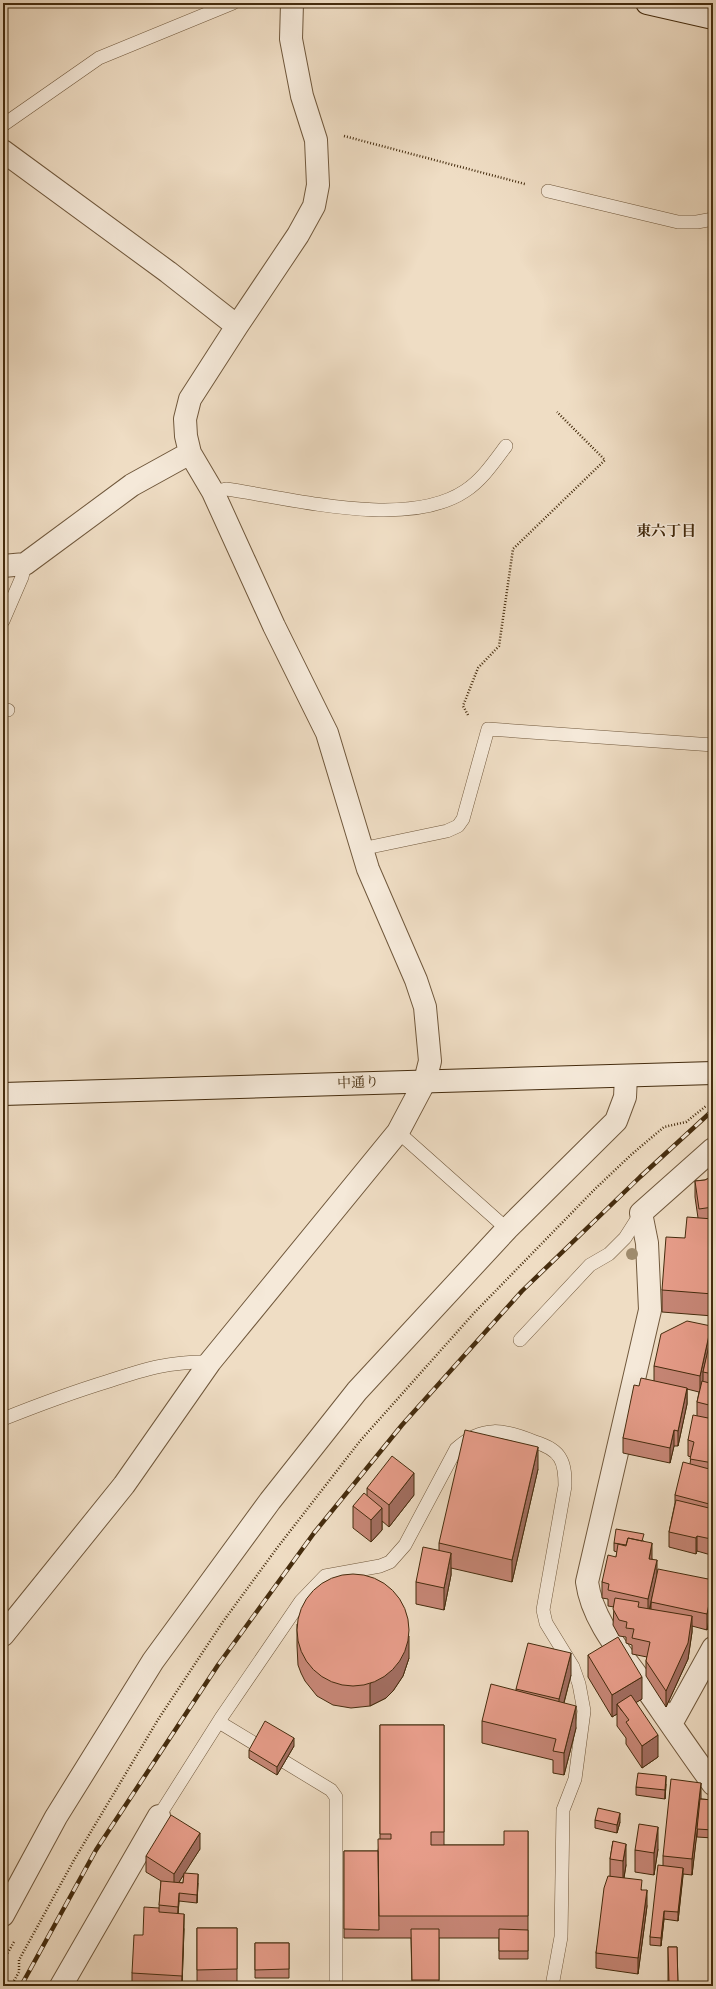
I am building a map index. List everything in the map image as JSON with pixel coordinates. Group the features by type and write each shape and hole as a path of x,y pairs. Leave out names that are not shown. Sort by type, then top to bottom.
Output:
{"street":[{"path":"3,1635 124,1484 210,1362 398,1132 425,1081 430,1061 425,1007 416,980 368,869 327,733 274,626 213,492 190,453 186,436 185,419 190,399 298,235 314,206 318,185 316,140 302,96 291,39 292,3"},
{"path":"647,3 713,18"},
{"path":"3,151 168,272 237,326"},
{"path":"3,566 25,564 132,485 190,453"},
{"name":"中通り","path":"3,1094 713,1073"},
{"path":"3,1915 56,1817 153,1661 238,1546 357,1391 507,1229 616,1120 625,1097 626,1076"},
{"path":"713,1149 641,1213 647,1242 650,1310 587,1582 589,1595 594,1610 670,1724 713,1784"},
{"path":"670,1724 713,1648"},
{"path":"61,1986 158,1816"}],"lane":[{"path":"3,125 99,58 233,3"},
{"path":"548,191 678,222 697,222 713,219"},
{"path":"213,492 231,490 341,508 421,508 454,498 466,491 480,479 506,446"},
{"path":"3,621 22,577 25,564"},
{"path":"361,849 447,831 458,826 463,819 488,729 713,745"},
{"path":"398,1132 507,1229"},
{"path":"520,1340 590,1264 609,1254 625,1238 641,1213"},
{"path":"3,1419 57,1396 158,1366 186,1362 210,1362"},
{"path":"158,1816 218,1722 301,1601 325,1576 380,1566 390,1562 406,1545 456,1449 466,1439 486,1432 501,1431 550,1447 560,1458 564,1468 565,1486 543,1610 546,1623 573,1667 580,1684 584,1711 582,1739 575,1779 563,1810 561,1936 552,1986"},
{"path":"218,1722 331,1790 336,1797 336,1986"}],"path":[{"path":"313,132 330,133 548,191"},
{"path":"484,744 463,706 478,668 499,646 513,549 605,460 557,412"},
{"path":"11,1986 19,1972 19,1960 67,1873 159,1718 222,1623 272,1554 355,1447 474,1313 595,1189 632,1154 664,1127 686,1122 706,1106"},
{"path":"3,1961 16,1939"}],"building":[{"path":"713,1176 713,1207 699,1209 695,1181 705,1180"},
{"path":"687,1217 713,1219 713,1294 662,1290 666,1237 685,1238"},
{"path":"687,1321 711,1326 700,1376 654,1366 661,1334"},
{"path":"710,1341 713,1342 713,1374 703,1372"},
{"path":"641,1378 687,1388 678,1431 674,1430 670,1448 623,1438 634,1385 639,1386"},
{"path":"702,1381 713,1384 713,1406 697,1402"},
{"path":"693,1415 713,1419 713,1463 690,1459 694,1442 688,1440"},
{"path":"465,1430 538,1447 512,1560 439,1543"},
{"path":"392,1456 414,1473 389,1505 367,1488"},
{"path":"683,1462 713,1470 713,1505 675,1495"},
{"path":"364,1493 382,1508 371,1520 353,1506"},
{"path":"676,1500 713,1509 713,1532 711,1539 697,1536 696,1538 669,1532"},
{"path":"616,1529 644,1534 642,1541 628,1538 626,1545 614,1543"},
{"path":"628,1538 652,1543 649,1559 657,1560 648,1599 608,1590 609,1584 602,1582 608,1555 616,1557 618,1544 626,1546"},
{"path":"423,1547 451,1553 444,1588 416,1582"},
{"path":"658,1569 713,1580 707,1614 651,1602"},
{"path":"353,1574 364,1575 374,1579 384,1584 392,1591 399,1599 404,1609 408,1619 408,1641 404,1651 399,1661 392,1669 384,1676 374,1681 364,1685 353,1686 342,1685 332,1681 322,1676 314,1669 307,1661 302,1651 298,1641 297,1630 298,1619 302,1609 307,1599 314,1591 322,1584 332,1579 342,1575"},
{"path":"615,1598 639,1602 638,1607 692,1616 688,1643 666,1691 646,1661 650,1642 632,1638 634,1629 626,1628 627,1622 619,1620 613,1609"},
{"path":"618,1637 642,1677 612,1695 588,1655"},
{"path":"528,1643 571,1653 559,1699 516,1689"},
{"path":"491,1684 576,1706 564,1753 553,1751 556,1739 482,1721"},
{"path":"631,1695 658,1735 642,1746 626,1722 629,1720 617,1704"},
{"path":"265,1721 294,1738 277,1767 249,1750"},
{"path":"380,1725 444,1725 444,1832 431,1832 431,1845 504,1845 504,1831 528,1831 528,1916 379,1916 378,1839 391,1839 391,1834 380,1834"},
{"path":"638,1773 666,1776 665,1790 636,1787"},
{"path":"671,1779 701,1783 692,1859 663,1856"},
{"path":"700,1799 713,1800 713,1830 697,1829"},
{"path":"598,1808 620,1813 617,1825 595,1820"},
{"path":"171,1815 200,1833 174,1874 146,1856"},
{"path":"639,1824 658,1827 654,1853 635,1850"},
{"path":"613,1841 626,1844 623,1861 610,1859"},
{"path":"344,1851 378,1851 379,1930 344,1929"},
{"path":"658,1865 683,1868 678,1912 664,1911 661,1938 650,1937"},
{"path":"184,1873 198,1874 197,1895 179,1893 178,1907 159,1905 161,1881 183,1883"},
{"path":"608,1876 642,1880 641,1890 647,1890 638,1958 596,1953 604,1888"},
{"path":"144,1907 159,1908 159,1912 184,1914 182,1976 132,1973 134,1935 143,1935"},
{"path":"197,1928 237,1928 237,1969 197,1970"},
{"path":"411,1929 439,1929 439,1980 412,1980"},
{"path":"499,1929 528,1930 528,1951 499,1951"},
{"path":"255,1943 289,1943 289,1969 255,1970"},
{"path":"668,1947 677,1947 678,1984 669,1984"}],"railway":[{"path":"21,1986 96,1850 218,1665 314,1533 402,1425 522,1291 640,1177 713,1110"}],"district":[{"name":"東六丁目","path":"666,531"}]}
